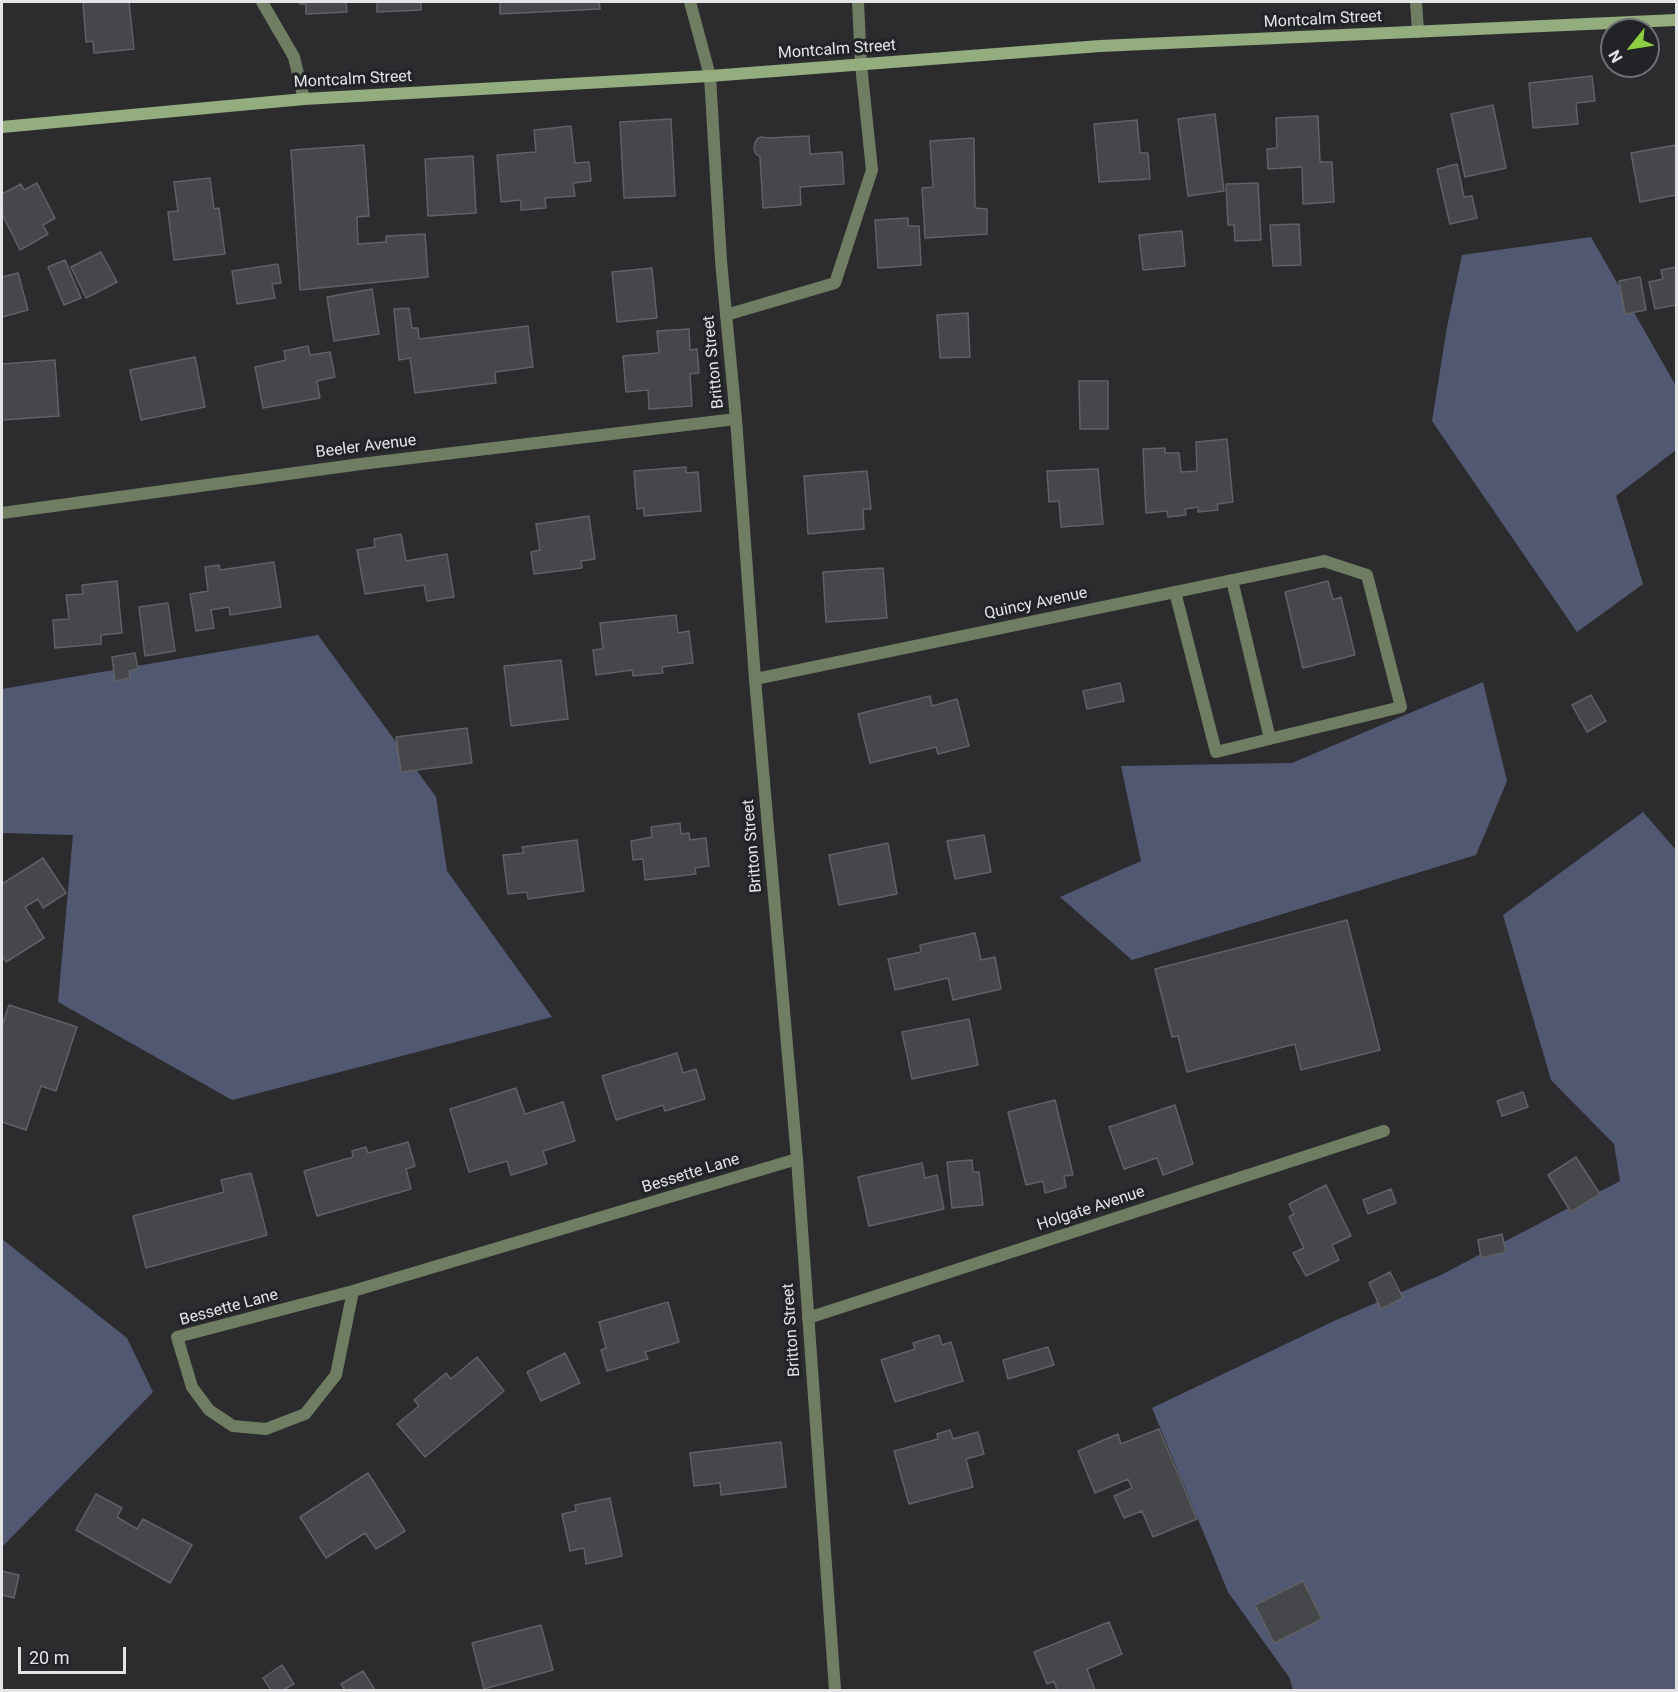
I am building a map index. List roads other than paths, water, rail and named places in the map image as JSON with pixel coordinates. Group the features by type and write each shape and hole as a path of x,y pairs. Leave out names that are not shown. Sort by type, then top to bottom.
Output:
{"main road":[{"name":"Montcalm Street","path":"2,127 304,99 710,76 1100,46 1677,20"}],"street":[{"path":"262,2 294,57 304,99"},
{"name":"Britton Street","path":"690,2 710,76 721,261 797,1159 835,1690"},
{"path":"726,315 835,283 872,170 861,64 858,2"},
{"path":"1416,2 1418,32"},
{"name":"Beeler Avenue","path":"2,513 361,464 736,419"},
{"name":"Quincy Avenue","path":"755,679 1324,561 1366,575 1401,707 1270,739"},
{"path":"1175,592 1216,752 1270,739 1232,580"},
{"name":"Holgate Avenue","path":"808,1318 1384,1131"},
{"name":"Bessette Lane","path":"353,1291 336,1375 304,1414 266,1429 233,1426 209,1410 192,1387 177,1337 353,1291 797,1159"}]}
